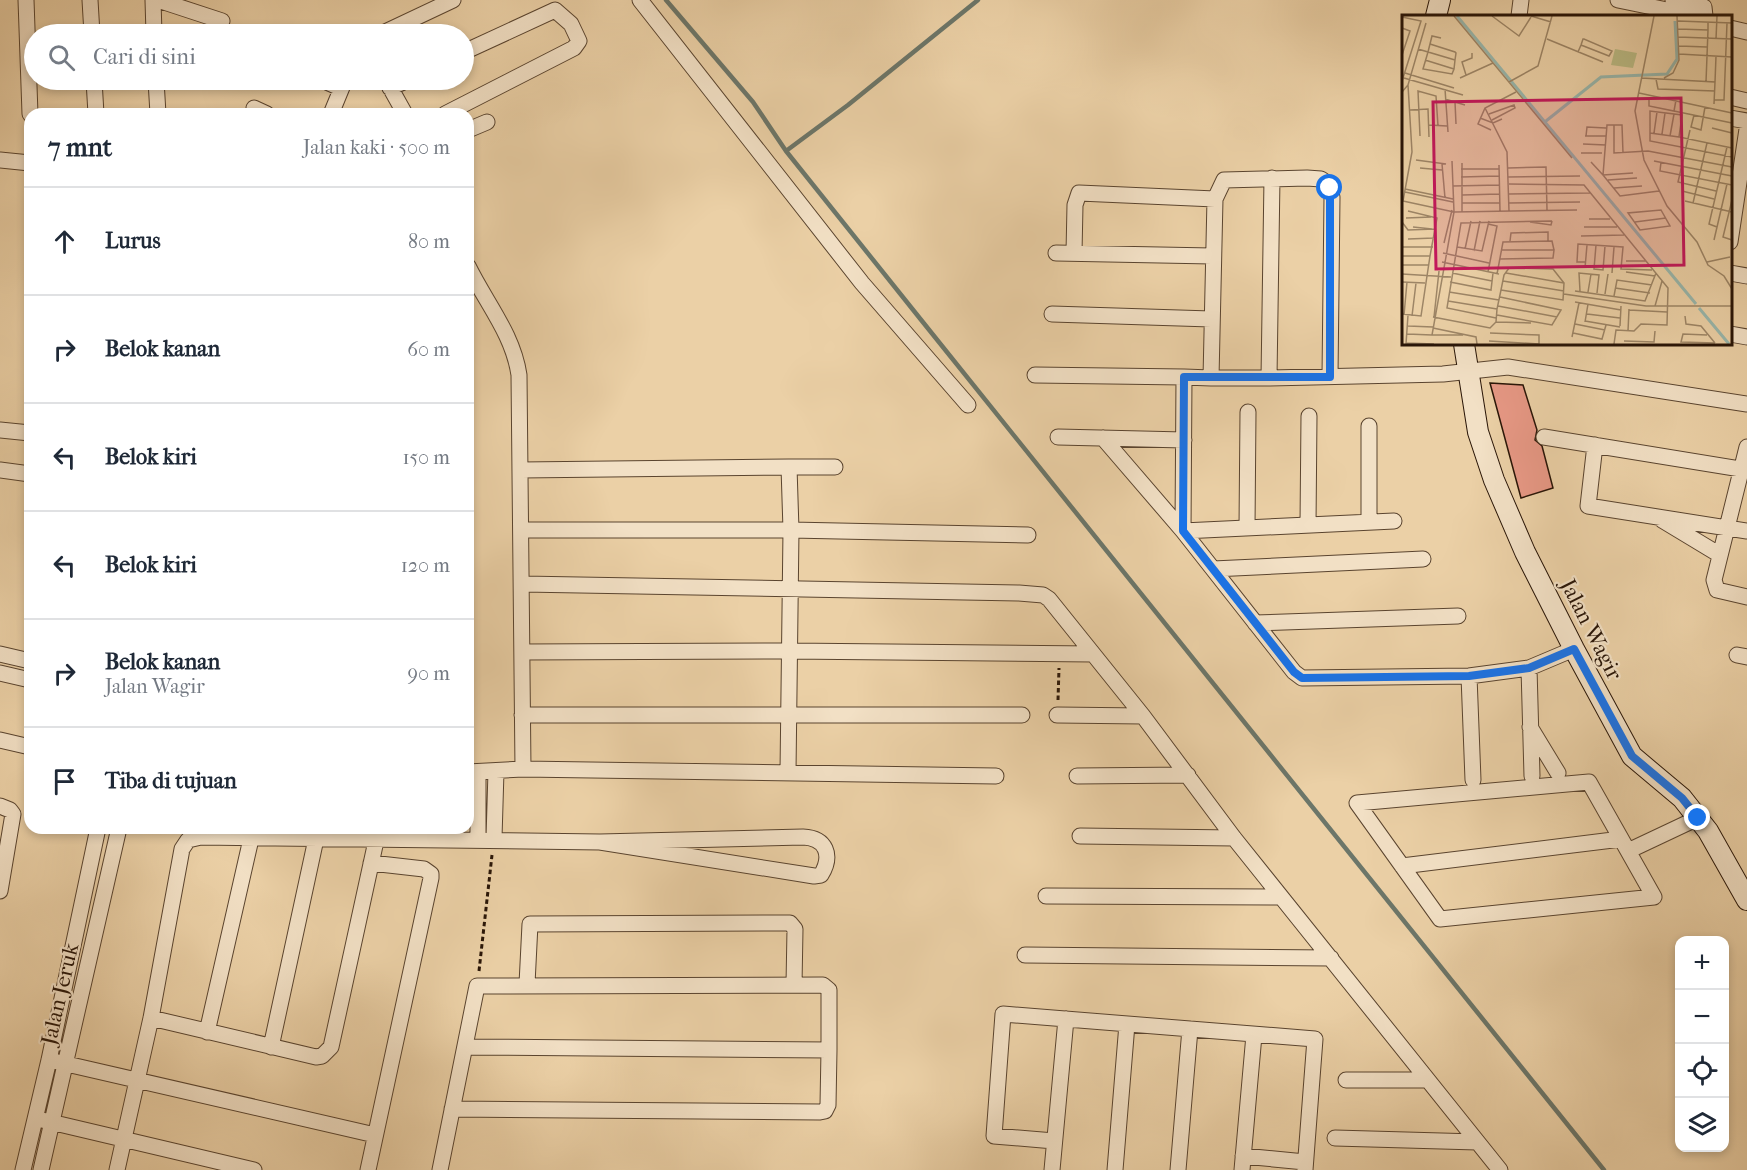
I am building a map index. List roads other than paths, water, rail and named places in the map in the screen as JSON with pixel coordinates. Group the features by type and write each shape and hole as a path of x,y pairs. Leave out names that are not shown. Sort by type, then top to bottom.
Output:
{"street":[{"path":"26,0 27,24"},
{"path":"90,0 91,24"},
{"path":"153,0 154,24"},
{"path":"158,0 222,21"},
{"path":"402,24 453,0"},
{"path":"640,0 862,283 968,405"},
{"path":"1436,15 1440,0"},
{"path":"1519,15 1521,0"},
{"path":"1618,0 1691,15"},
{"path":"1673,0 1704,7 1706,15"},
{"path":"457,108 574,48 579,41 571,24 555,10 474,47"},
{"path":"1732,28 1747,32"},
{"path":"29,90 30,108"},
{"path":"95,90 96,108"},
{"path":"157,90 158,108"},
{"path":"333,108 340,90"},
{"path":"391,90 402,108"},
{"path":"1732,97 1747,101"},
{"path":"1732,118 1747,121"},
{"path":"474,127 487,122"},
{"path":"1732,235 1747,129"},
{"path":"0,160 24,162"},
{"path":"1269,378 1272,178"},
{"path":"1211,378 1215,199 1224,180 1272,178 1321,179 1330,188 1330,377"},
{"path":"1074,253 1075,205 1079,193 1215,199"},
{"path":"1056,253 1212,256"},
{"path":"1732,273 1747,276"},
{"path":"474,278 483,297 508,334 517,358 523,584 523,769"},
{"path":"1052,314 1211,319"},
{"path":"1732,334 1747,337"},
{"name":"Jalan Wagir","path":"1464,345 1478,432 1494,480 1525,552 1574,649 1632,756 1682,798 1698,818 1747,900"},
{"path":"1035,375 1211,378 1330,377 1443,374 1508,367 1747,404"},
{"path":"1183,531 1184,377"},
{"path":"1247,528 1248,412"},
{"path":"1308,525 1309,416"},
{"path":"1369,426 1369,522"},
{"path":"0,430 24,432"},
{"path":"1058,437 1184,440"},
{"path":"1544,437 1744,469"},
{"path":"1103,438 1183,531 1294,672 1302,678 1469,676 1529,668 1574,649"},
{"path":"1595,445 1588,506 1747,531"},
{"path":"1747,447 1744,469 1726,526 1714,586 1717,590 1747,597"},
{"path":"788,772 791,530 789,467"},
{"path":"521,470 835,467"},
{"path":"0,470 24,473"},
{"path":"1654,515 1720,555"},
{"path":"1183,531 1394,521"},
{"path":"522,530 791,530 1028,535"},
{"path":"1213,569 1423,559"},
{"path":"523,584 1043,595 1055,604 1143,716 1234,838 1500,1170"},
{"path":"1255,623 1458,616"},
{"path":"522,652 789,651 1093,654"},
{"path":"0,654 24,660"},
{"path":"1529,668 1532,776"},
{"path":"0,673 24,679"},
{"path":"1469,676 1473,780"},
{"path":"522,715 789,713 1022,715"},
{"path":"1058,715 1143,716"},
{"path":"1530,727 1558,773"},
{"path":"0,740 24,746"},
{"path":"474,772 523,769 996,776"},
{"path":"494,838 496,771"},
{"path":"1077,777 1188,775"},
{"path":"1589,782 1625,845 1654,897 1440,919 1357,803 1589,782"},
{"path":"474,785 478,839"},
{"path":"0,806 10,810 13,814 0,891"},
{"path":"1402,866 1625,845 1698,818"},
{"name":"Jalan Jeruk","path":"23,1170 50,1060 97,834"},
{"name":"Jalan Jeruk","path":"41,1170 118,834"},
{"path":"1080,836 1234,838"},
{"path":"117,1170 151,1018 182,849 195,837 376,841 494,838 600,842 816,838 825,848 825,861 824,870 820,875 814,876 600,842"},
{"path":"207,1032 251,839"},
{"path":"271,1047 316,839"},
{"path":"151,1018 316,1057 322,1056 331,1047 376,841"},
{"path":"368,1170 431,878 431,874 424,869 371,863"},
{"path":"1046,896 1281,897"},
{"path":"527,984 529,927 533,924 790,923 795,928 794,985"},
{"path":"1025,955 1331,958"},
{"path":"440,1170 452,1109 465,1047 477,986 527,984 794,985 823,986 829,990 828,1105 825,1111 452,1109"},
{"path":"1054,1141 994,1136 1004,1014 1315,1040 1305,1166 1242,1163 1254,1035"},
{"path":"1052,1170 1066,1019"},
{"path":"1115,1170 1127,1024"},
{"path":"1178,1170 1190,1029"},
{"path":"465,1047 829,1050"},
{"path":"50,1060 375,1135"},
{"path":"1346,1080 1427,1080"},
{"path":"36,1119 254,1170"},
{"path":"1335,1138 1477,1142"}],"waterway":[{"path":"666,0 753,102 786,151 1604,1170"},
{"path":"786,151 848,105 978,0"}]}
